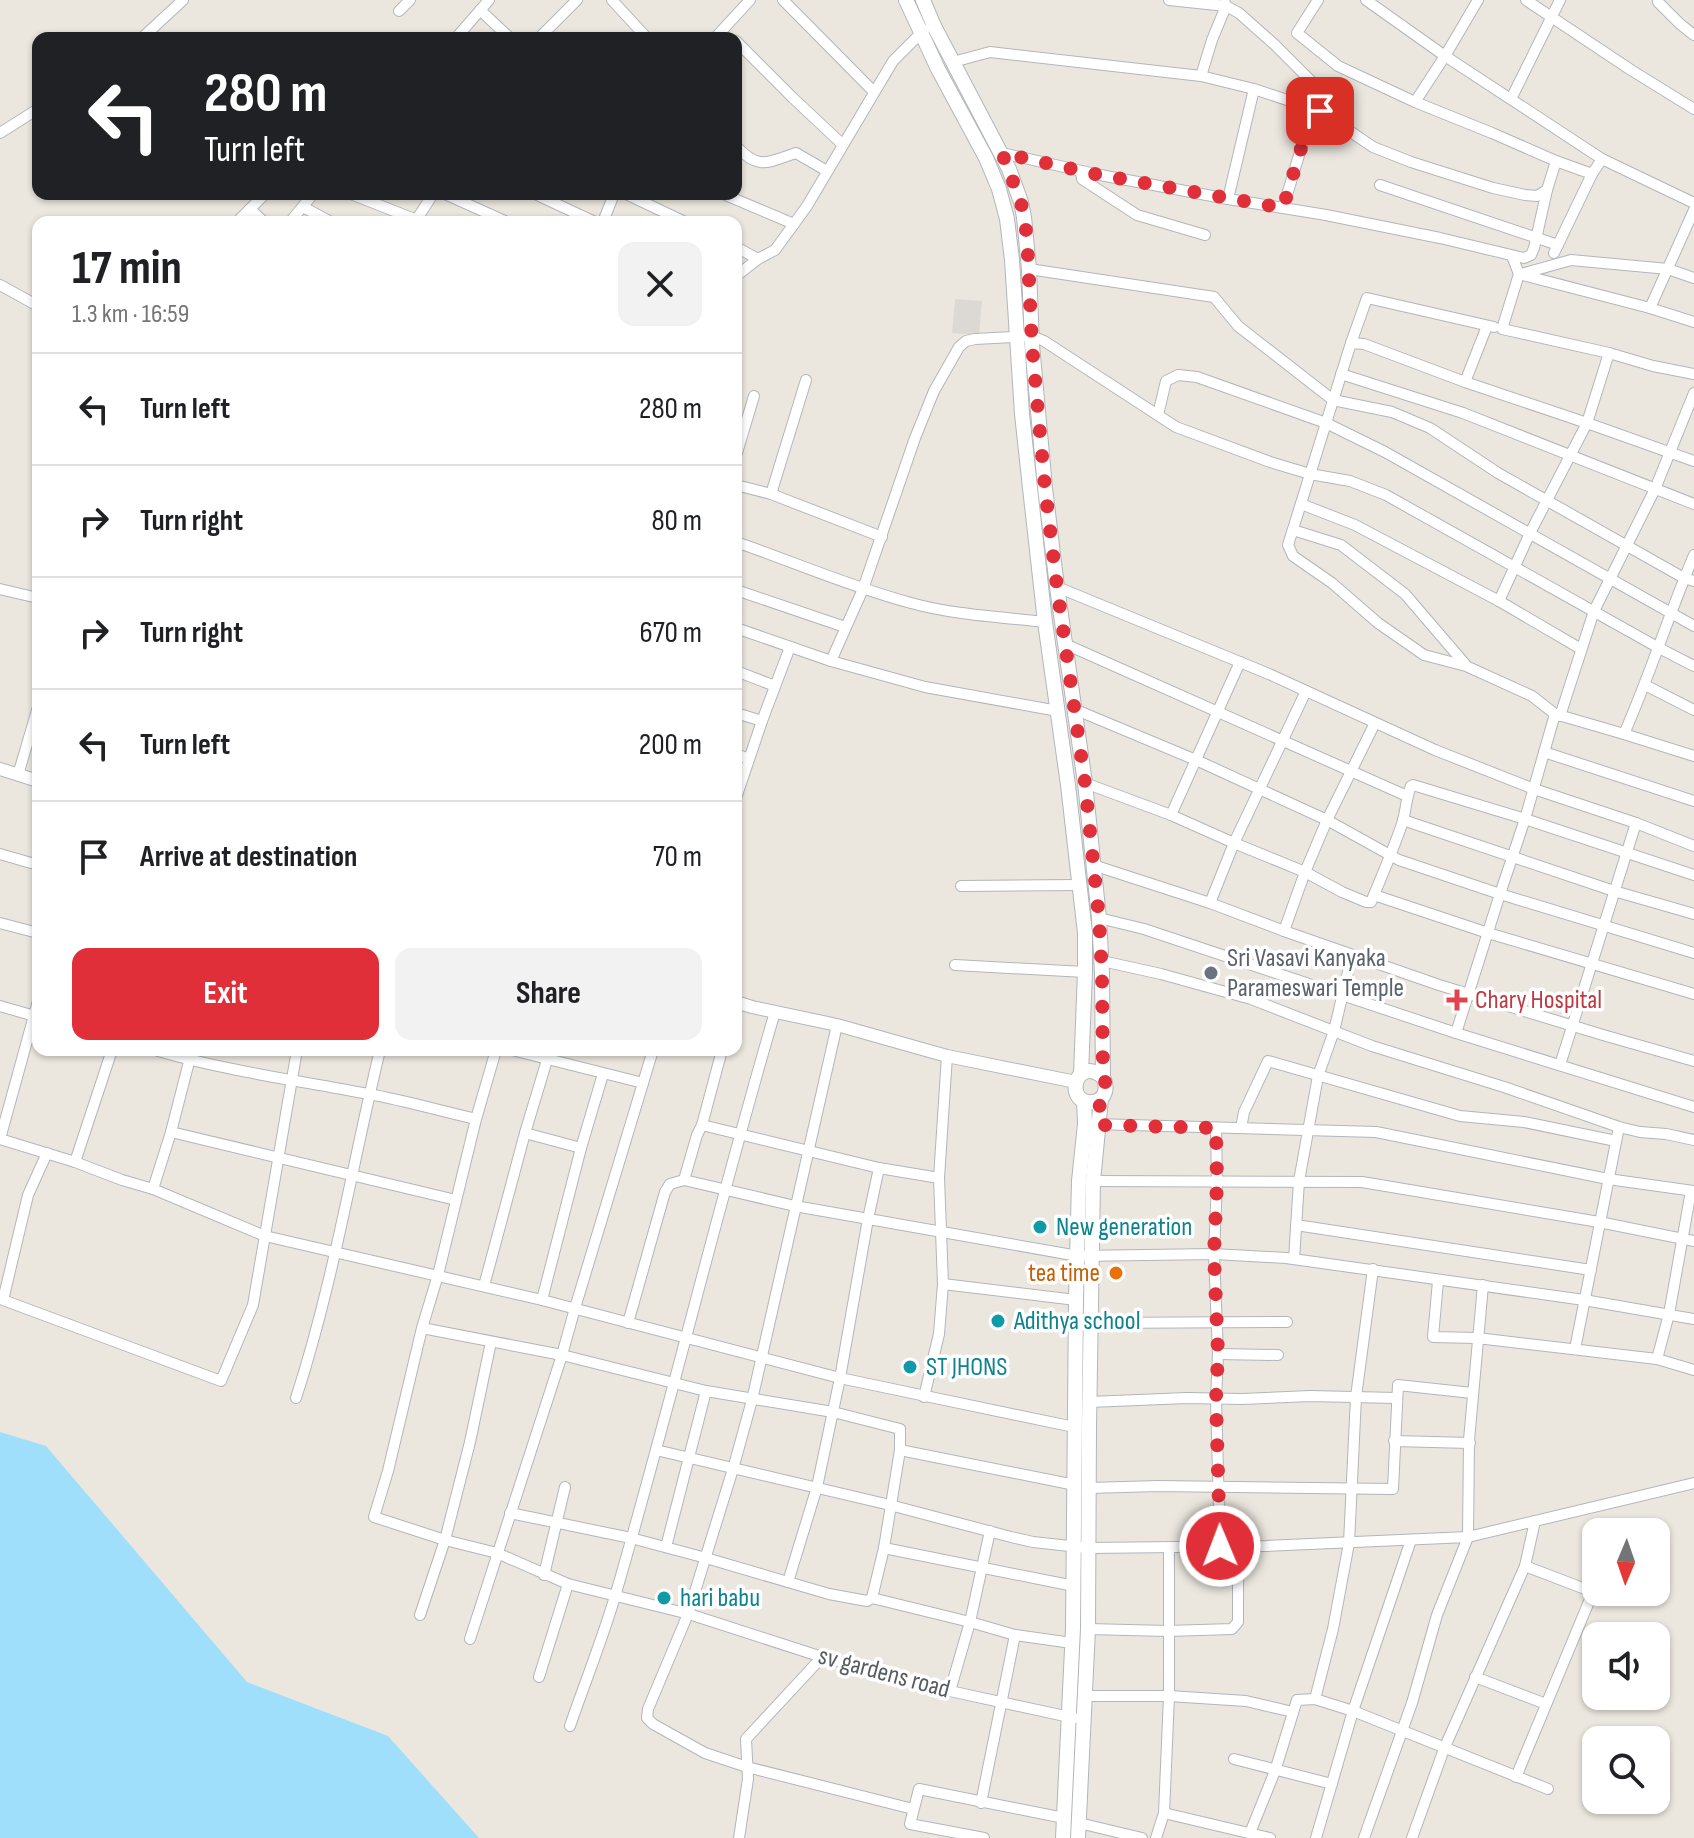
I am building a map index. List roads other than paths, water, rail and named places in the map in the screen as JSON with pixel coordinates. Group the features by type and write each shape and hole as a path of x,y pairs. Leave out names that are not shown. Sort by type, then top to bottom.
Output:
{"main road":[{"path":"906,0 953,62 1002,153 1021,202 1026,227 1045,488 1085,783 1099,918 1103,1077"},
{"path":"923,0 938,69 986,158 1005,206 1022,414 1085,933 1076,1092 1084,1101 1092,1124 1093,1181 1085,1257 1076,1300 1074,1427 1082,1486"},
{"path":"1063,1838 1076,1718 1086,1696 1088,1629 1081,1548 1091,1323 1079,1181 1092,1124 1106,1091 1106,1081 1100,1074 1090,1071 1078,1078"},
{"path":"1084,1101 1101,1099"},
{"path":"1078,1830 1072,1643 1074,1586 1081,1548"}],"street":[{"path":"148,32 183,0"},
{"path":"399,11 410,0"},
{"path":"461,32 489,0"},
{"path":"545,32 577,0"},
{"path":"612,0 641,32"},
{"path":"721,32 750,0"},
{"path":"783,0 874,92"},
{"path":"1169,0 1225,3 1275,45 1327,97 1303,142 1283,208"},
{"path":"1318,0 1297,33 1338,66 1415,102 1592,174"},
{"path":"1366,0 1602,159 1694,203"},
{"path":"1415,102 1478,0"},
{"path":"1526,0 1694,109"},
{"path":"1511,99 1560,0"},
{"path":"1658,1 1694,35"},
{"path":"1201,76 1225,3"},
{"path":"480,10 504,32"},
{"path":"724,29 727,32"},
{"path":"742,271 775,250 807,206 893,61 927,29"},
{"path":"742,46 842,144"},
{"path":"953,62 990,52 1201,76 1254,89 1320,111 1373,147 1392,156 1493,188 1537,196 1547,190"},
{"path":"1228,199 1254,89"},
{"path":"0,133 32,113"},
{"path":"742,151 756,162 765,163 796,153 827,171"},
{"path":"1002,153 1081,171 1425,235 1524,258 1531,255 1556,161"},
{"path":"1380,185 1536,238 1556,249 1602,159"},
{"path":"1081,171 1082,179 1137,215 1205,235"},
{"path":"243,216 259,200"},
{"path":"295,216 307,200"},
{"path":"366,200 406,216"},
{"path":"458,200 494,216"},
{"path":"548,200 582,216"},
{"path":"639,200 672,216"},
{"path":"737,200 794,224"},
{"path":"303,207 320,216"},
{"path":"250,209 258,216"},
{"path":"1650,308 1694,210"},
{"path":"742,250 758,259"},
{"path":"1502,329 1519,274 1512,256"},
{"path":"1519,274 1571,260 1666,271 1694,278"},
{"path":"1029,269 1214,297 1238,326 1333,400 1392,412 1430,428 1498,473 1689,580"},
{"path":"1519,274 1694,322"},
{"path":"0,285 32,303"},
{"path":"1694,374 1367,298 1288,545 1293,556 1424,655 1466,666 1532,696 1557,715 1694,756"},
{"path":"1465,382 1487,326"},
{"path":"831,661 863,589 924,414 959,347 975,339 1032,336 1176,427 1310,474 1350,481 1386,495 1694,666"},
{"path":"1351,343 1364,344 1694,461"},
{"path":"1499,601 1587,423 1609,353"},
{"path":"1341,374 1463,413 1694,504"},
{"path":"1158,415 1166,381 1178,375 1197,377 1326,423 1385,452 1694,626"},
{"path":"771,494 806,380"},
{"path":"1456,1033 1544,752 1594,611 1655,489 1694,393"},
{"path":"742,436 754,396"},
{"path":"742,487 771,494 882,537"},
{"path":"1301,504 1355,525 1499,601 1581,649"},
{"path":"1293,530 1341,545 1405,594 1466,666"},
{"path":"742,544 913,604 1045,622"},
{"path":"1624,734 1671,613 1689,580 1694,555"},
{"path":"1057,587 1240,662 1435,750 1694,846"},
{"path":"0,589 32,597"},
{"path":"742,592 845,627"},
{"path":"742,630 831,661 925,687 1058,711"},
{"path":"1065,644 1407,796"},
{"path":"742,779 790,647"},
{"path":"1171,815 1240,662"},
{"path":"742,673 775,686"},
{"path":"1645,685 1694,710"},
{"path":"1210,903 1234,843 1306,691"},
{"path":"1074,709 1327,820 1399,860 1694,953"},
{"path":"742,715 762,721"},
{"path":"1284,931 1327,820 1375,723"},
{"path":"18,775 32,727"},
{"path":"1544,752 1694,801"},
{"path":"742,756 749,759"},
{"path":"0,769 32,779"},
{"path":"1085,783 1171,815 1305,872 1366,902 1371,902 1374,895 1413,785 1694,875"},
{"path":"1403,820 1614,891 1694,914"},
{"path":"1560,1065 1636,823"},
{"path":"0,854 32,863"},
{"path":"1093,865 1468,994 1694,1061"},
{"path":"961,886 1079,885"},
{"path":"1374,895 1488,933 1694,994"},
{"path":"1099,918 1144,929 1456,1033 1694,1107"},
{"path":"0,923 32,931"},
{"path":"1294,1259 1299,1181 1318,1076 1334,1031 1352,955"},
{"path":"1102,961 1251,999 1372,1046 1619,1127 1694,1140"},
{"path":"955,965 1085,972"},
{"path":"742,1004 837,1025 947,1056 1078,1078"},
{"path":"0,1006 32,1016"},
{"path":"570,1726 615,1595 775,1012"},
{"path":"837,1025 752,1400 688,1614 647,1718 705,1753 747,1767 913,1809"},
{"path":"32,1030 0,1138 153,1189 265,1236 575,1308 840,1378 1074,1427"},
{"path":"75,1162 110,1056"},
{"path":"153,1189 190,1056"},
{"path":"194,1056 291,1081 370,1094 476,1119"},
{"path":"47,1153 28,1195 3,1300 221,1381 253,1305 296,1056"},
{"path":"296,1398 335,1252 379,1056"},
{"path":"494,1056 422,1328 562,1355 706,1391 833,1412 900,1429 900,1450 884,1548 872,1598"},
{"path":"484,1286 548,1056"},
{"path":"554,1056 603,1074 643,1083"},
{"path":"470,1639 562,1355 651,1056"},
{"path":"684,1180 720,1056"},
{"path":"924,1397 939,1334 943,1284 939,1178 947,1056"},
{"path":"1241,1128 1244,1112 1268,1061 1460,1116 1524,1122 1616,1141"},
{"path":"542,1300 603,1074"},
{"path":"1092,1124 1376,1132 1608,1179 1692,1191 1669,1314 1657,1359"},
{"path":"702,1125 879,1168 939,1178"},
{"path":"1575,1349 1619,1127"},
{"path":"1216,1128 1214,1254 1220,1546"},
{"path":"171,1132 456,1200"},
{"path":"525,1133 581,1148"},
{"path":"788,1582 817,1487 879,1168"},
{"path":"628,1323 665,1192 670,1184 684,1180 795,1206 1085,1257 1214,1254 1294,1259 1584,1300 1694,1319"},
{"path":"1093,1181 1362,1182 1694,1241"},
{"path":"1296,1225 1591,1270"},
{"path":"1315,1699 1333,1629 1349,1543 1356,1397 1373,1269"},
{"path":"1438,1281 1433,1337 1477,1338 1657,1359 1694,1370"},
{"path":"943,1284 1076,1300"},
{"path":"1364,1838 1402,1732 1437,1615 1468,1537 1472,1393 1483,1285"},
{"path":"1091,1323 1287,1322"},
{"name":"sv gardens road","path":"422,1328 374,1517 497,1553 568,1584 688,1614 822,1657 1001,1704 1076,1718"},
{"path":"420,1615 445,1540 491,1342"},
{"path":"1218,1354 1278,1355"},
{"path":"900,1450 1082,1486 1393,1489 1398,1385 1472,1393"},
{"path":"666,1547 706,1391"},
{"path":"1089,1402 1310,1396 1396,1398"},
{"path":"1394,1441 1470,1443"},
{"path":"656,1450 1033,1542 1081,1548 1349,1543 1468,1537 1694,1483"},
{"path":"544,1575 565,1487"},
{"path":"510,1513 631,1538 829,1594 867,1601 872,1598 1015,1635 1072,1643"},
{"path":"1412,1838 1444,1749 1525,1566 1535,1521"},
{"path":"950,1691 970,1622 990,1531"},
{"path":"1316,1838 1353,1711 1411,1540"},
{"path":"1088,1629 1232,1629 1238,1622 1238,1546"},
{"path":"884,1548 1074,1586"},
{"path":"1156,1838 1164,1813 1169,1696 1169,1548"},
{"path":"1516,1777 1593,1592 1525,1566"},
{"path":"539,1677 568,1584"},
{"path":"981,1803 1015,1635"},
{"path":"739,1838 748,1779 746,1739 822,1657"},
{"path":"1475,1677 1546,1704"},
{"path":"1086,1696 1169,1696 1246,1701 1293,1712"},
{"path":"1250,1833 1275,1771 1297,1700 1315,1699 1353,1711 1548,1789"},
{"path":"1234,1759 1332,1784"},
{"path":"984,1838 910,1824 919,1789 1064,1818"},
{"path":"1164,1813 1270,1838"},
{"path":"1078,1830 1142,1838"}],"water":[{"path":"0,1432 46,1446 247,1682 388,1736 479,1838 0,1838"}],"place":[{"name":"Sri Vasavi Kanyaka Parameswari Temple","path":"1211,973"},
{"name":"Chary Hospital","path":"1457,1000"},
{"name":"New generation","path":"1040,1227"},
{"name":"tea time","path":"1116,1273"},
{"name":"Adithya school","path":"998,1321"},
{"name":"ST JHONS","path":"910,1367"},
{"name":"hari babu","path":"664,1598"}]}
